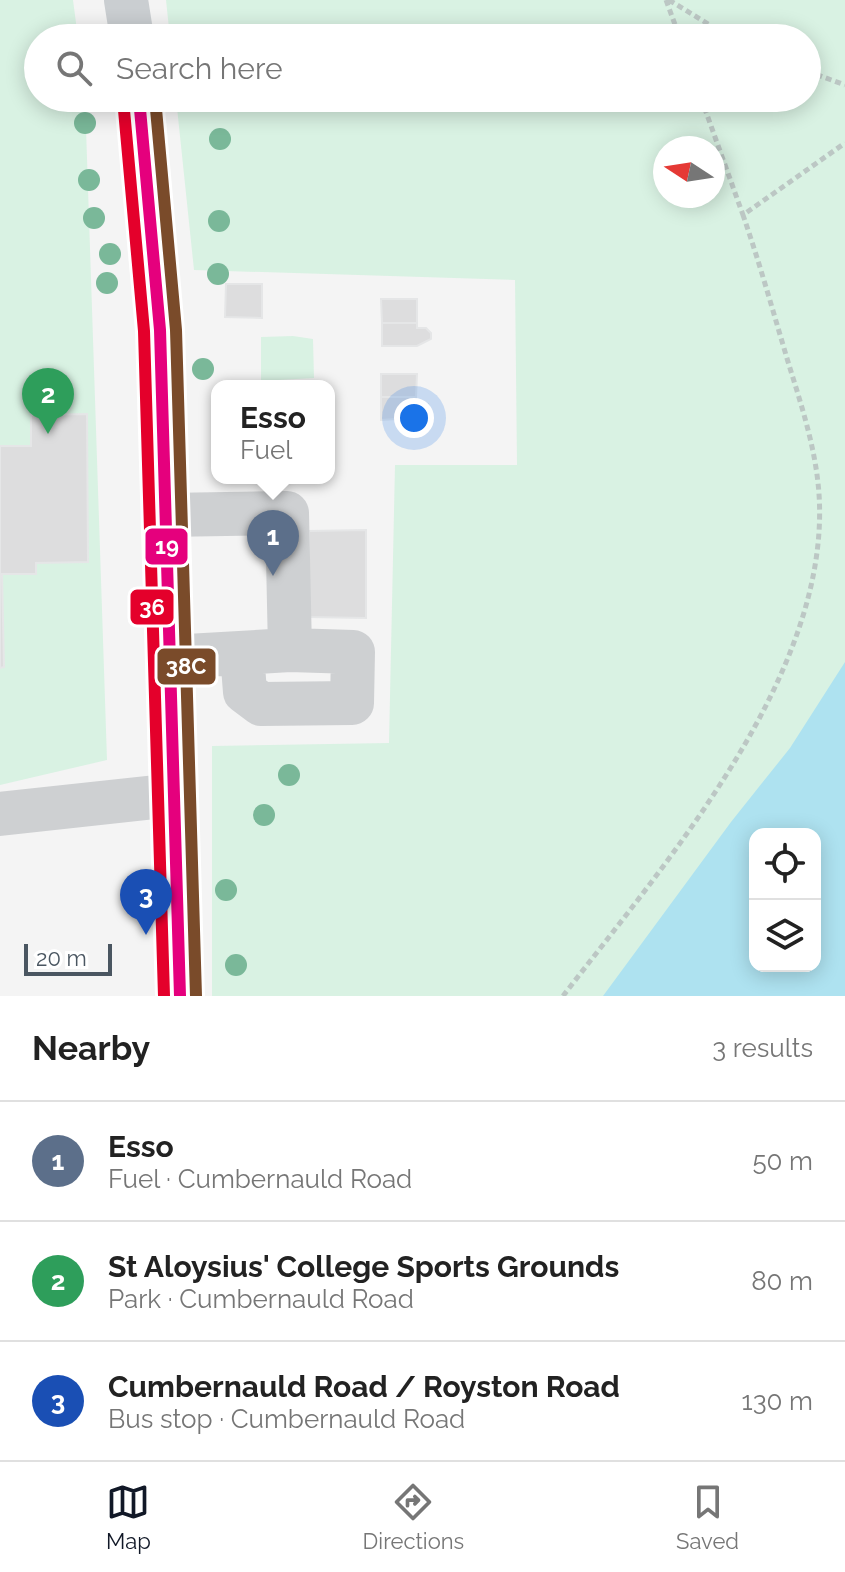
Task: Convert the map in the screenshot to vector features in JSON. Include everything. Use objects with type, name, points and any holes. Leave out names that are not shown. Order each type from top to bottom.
[{"type":"main road","points":[[126,0],[130,24]]},
{"type":"main road","points":[[140,112],[160,330],[180,996]]},
{"type":"street","points":[[166,515],[287,513],[290,650]]},
{"type":"street","points":[[170,657],[290,650],[353,652],[352,703],[261,704],[245,692],[242,653]]},
{"type":"street","points":[[0,814],[174,795]]},
{"type":"path","points":[[668,0],[676,24]]},
{"type":"path","points":[[668,0],[708,24]]},
{"type":"path","points":[[821,76],[845,85]]},
{"type":"path","points":[[563,996],[720,784],[773,690],[794,644],[807,598],[818,537],[819,494],[805,412],[743,215],[706,112]]},
{"type":"path","points":[[743,215],[845,143]]},
{"type":"green space","points":[[0,0],[73,0],[76,24],[24,24],[24,112],[85,112],[107,760],[0,785]]},
{"type":"green space","points":[[166,0],[845,0],[845,996],[212,996],[212,746],[389,743],[395,465],[517,465],[515,280],[194,270],[177,112],[821,112],[821,24],[169,24]]},
{"type":"green space","points":[[261,337],[313,339],[314,378],[261,380]]},
{"type":"water","points":[[845,662],[845,996],[603,996],[731,822],[790,748]]},
{"type":"building","points":[[226,284],[262,284],[262,318],[225,317]]},
{"type":"building","points":[[381,299],[417,299],[417,323],[382,323]]},
{"type":"building","points":[[382,323],[417,323],[417,328],[426,328],[431,333],[431,339],[417,346],[382,346]]},
{"type":"building","points":[[381,374],[417,374],[416,397],[381,397]]},
{"type":"building","points":[[381,397],[416,397],[416,404],[428,404],[429,417],[381,420]]},
{"type":"building","points":[[87,414],[88,562],[36,563],[36,574],[2,574],[4,667],[0,668],[0,446],[31,446],[31,415]]},
{"type":"building","points":[[366,530],[366,618],[309,617],[309,531]]},
{"type":"transit line","name":"36","points":[[124,112],[144,331],[164,996]]},
{"type":"transit line","name":"19","points":[[140,112],[160,330],[180,996]]},
{"type":"transit line","name":"38C","points":[[156,112],[176,330],[196,996]]},
{"type":"place","name":"St Aloysius' College Sports Grounds","points":[[48,434]]},
{"type":"place","name":"Esso","points":[[273,576]]},
{"type":"place","name":"Cumbernauld Road / Royston Road","points":[[146,935]]}]
